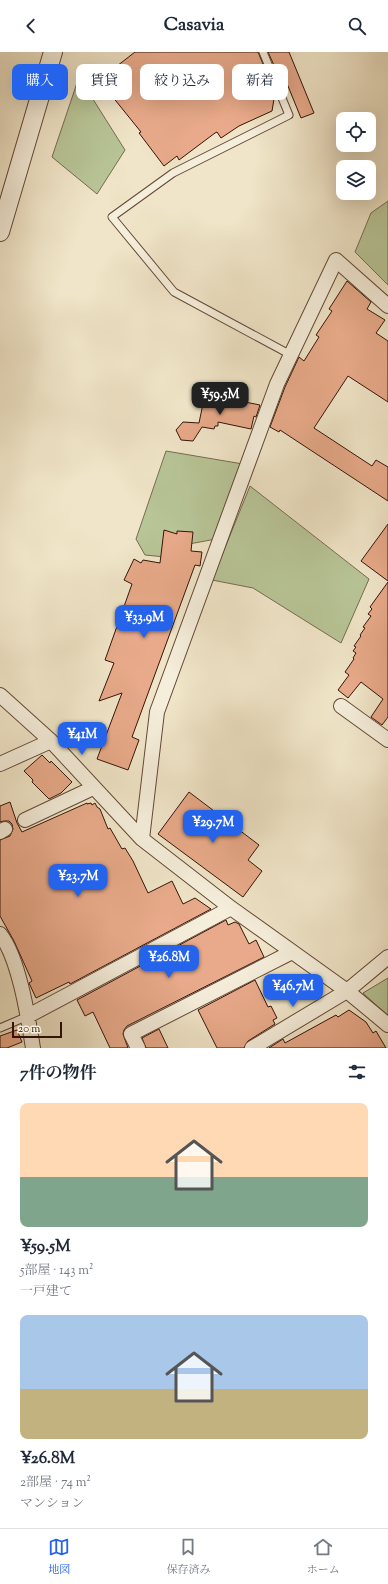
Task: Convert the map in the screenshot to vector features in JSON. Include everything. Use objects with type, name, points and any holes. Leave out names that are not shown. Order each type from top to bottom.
[{"type":"street","points":[[0,232],[53,52]]},
{"type":"street","points":[[142,839],[157,712],[277,384],[336,260],[388,306]]},
{"type":"street","points":[[0,695],[51,741],[142,839],[230,908],[347,991],[388,1025]]},
{"type":"street","points":[[341,706],[388,740]]},
{"type":"street","points":[[0,764],[51,741]]},
{"type":"street","points":[[25,820],[94,788]]},
{"type":"street","points":[[28,1016],[230,908]]},
{"type":"street","points":[[0,934],[5,940],[14,962],[28,1016],[33,1048]]},
{"type":"street","points":[[138,1048],[131,1034],[292,952]]},
{"type":"street","points":[[252,1048],[347,991],[388,957]]},
{"type":"lane","points":[[263,52],[289,115],[173,173],[112,217],[174,292],[291,355]]},
{"type":"lane","points":[[0,1028],[28,1016]]},
{"type":"green space","points":[[76,86],[76,100],[93,100],[125,150],[97,194],[52,157]]},
{"type":"green space","points":[[388,201],[388,285],[355,252],[371,213]]},
{"type":"green space","points":[[166,451],[243,464],[216,539],[178,546],[165,557],[145,555],[136,539]]},
{"type":"green space","points":[[250,486],[369,579],[341,643],[253,588],[212,580]]},
{"type":"green space","points":[[388,978],[388,1016],[363,993]]},
{"type":"building","points":[[135,52],[258,52],[263,64],[232,64],[232,100],[274,100],[272,111],[239,126],[221,138],[217,132],[215,133],[179,160],[177,156],[164,166],[139,133],[141,132],[115,100],[132,100],[132,64],[120,64]]},
{"type":"building","points":[[268,52],[289,52],[314,113],[301,118],[288,86],[288,64],[273,64]]},
{"type":"building","points":[[347,281],[371,302],[367,309],[385,320],[376,333],[388,341],[388,402],[348,376],[314,428],[372,466],[376,460],[388,467],[388,501],[280,430],[279,432],[270,427],[285,387],[299,357],[304,361],[319,337],[316,335],[332,311],[329,309]]},
{"type":"building","points":[[205,394],[260,405],[256,417],[254,416],[251,429],[218,422],[218,426],[215,426],[214,429],[202,427],[193,441],[181,440],[176,430],[183,422],[199,423]]},
{"type":"building","points":[[388,524],[388,581],[361,561]]},
{"type":"building","points":[[164,530],[177,534],[177,531],[193,532],[191,551],[202,552],[200,566],[195,565],[132,737],[139,740],[128,770],[97,759],[122,693],[99,701],[114,663],[105,660],[132,584],[124,580],[134,559],[141,563],[143,560],[160,563]]},
{"type":"building","points":[[388,582],[388,717],[382,725],[371,717],[383,699],[361,682],[348,698],[338,690],[349,675],[345,672],[354,659],[353,658],[356,653],[353,651],[356,647],[354,646],[365,628],[363,627],[371,616],[368,614],[372,609],[370,607]]},
{"type":"building","points":[[42,755],[50,763],[51,761],[72,782],[61,793],[49,799],[32,782],[33,780],[24,771]]},
{"type":"building","points":[[189,792],[259,845],[248,860],[262,871],[243,897],[158,834]]},
{"type":"building","points":[[10,802],[17,823],[22,832],[87,803],[91,803],[92,805],[95,803],[100,809],[108,829],[110,828],[122,849],[125,848],[133,861],[148,893],[172,881],[183,904],[195,898],[211,909],[70,984],[69,982],[36,998],[29,983],[32,981],[14,941],[0,916],[0,840],[10,836],[13,829],[12,824],[9,821],[0,822],[0,806]]},
{"type":"building","points":[[226,920],[228,925],[235,922],[239,924],[249,944],[256,940],[264,957],[127,1026],[123,1034],[128,1048],[110,1048],[93,1012],[85,1016],[77,1000]]},
{"type":"building","points":[[255,980],[268,1007],[271,1006],[277,1018],[273,1020],[275,1024],[248,1041],[244,1048],[217,1048],[198,1010]]},
{"type":"building","points":[[349,1010],[366,1022],[373,1033],[376,1031],[386,1048],[269,1048],[283,1039],[285,1043],[336,1015],[338,1017]]},
{"type":"building","points":[[159,1029],[168,1048],[146,1048],[142,1038]]},
{"type":"building","points":[[17,1030],[22,1042],[7,1048],[0,1048],[0,1036]]}]
